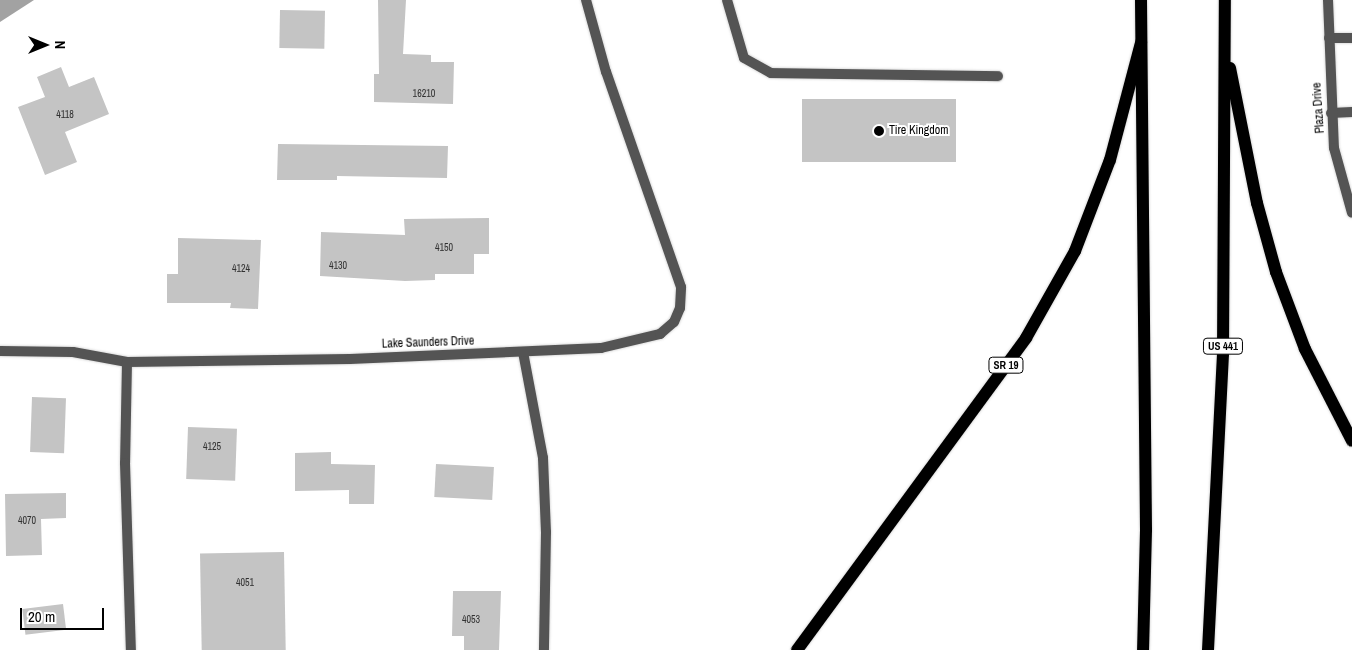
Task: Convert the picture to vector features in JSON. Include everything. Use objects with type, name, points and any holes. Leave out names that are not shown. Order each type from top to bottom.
[{"type":"main road","points":[[1142,0],[1146,530],[1143,650]]},
{"type":"main road","name":"US 441","points":[[1208,650],[1223,354],[1225,0]]},
{"type":"main road","points":[[1225,41],[1257,204],[1276,272],[1305,349],[1352,441]]},
{"type":"main road","name":"SR 19","points":[[797,650],[1009,360],[1075,251],[1110,160],[1142,43]]},
{"type":"street","name":"Lake Saunders Drive","points":[[0,351],[73,352],[127,362],[523,352],[644,341],[674,322],[680,308],[681,287],[612,90],[586,0]]},
{"type":"street","points":[[727,0],[744,58],[771,73],[998,76]]},
{"type":"street","name":"Plaza Drive","points":[[1328,0],[1331,113],[1334,148],[1352,213]]},
{"type":"street","points":[[1329,38],[1352,38]]},
{"type":"street","points":[[1331,113],[1352,112]]},
{"type":"street","points":[[523,352],[543,458],[546,532],[544,650]]},
{"type":"street","points":[[127,362],[125,463],[132,650]]},
{"type":"shaded area","points":[[0,0],[34,0],[0,22]]},
{"type":"building","points":[[378,0],[406,0],[403,54],[431,55],[431,62],[454,62],[453,104],[374,102],[374,74],[379,74]]},
{"type":"building","points":[[280,10],[325,11],[324,49],[279,48]]},
{"type":"building","points":[[61,67],[69,87],[94,77],[109,114],[65,132],[77,162],[45,175],[18,107],[45,97],[37,77]]},
{"type":"building","name":"Tire Kingdom","points":[[802,99],[956,99],[956,162],[802,162]]},
{"type":"building","points":[[278,144],[448,146],[447,178],[337,176],[337,180],[277,180]]},
{"type":"building","points":[[489,218],[489,254],[474,254],[474,274],[435,274],[435,280],[405,281],[320,276],[321,232],[405,235],[404,219]]},
{"type":"building","points":[[178,238],[261,240],[258,309],[230,308],[231,303],[167,303],[167,274],[178,274]]},
{"type":"building","points":[[32,397],[66,398],[64,453],[30,452]]},
{"type":"building","points":[[188,427],[237,429],[235,481],[186,479]]},
{"type":"building","points":[[331,452],[331,464],[375,465],[374,504],[349,504],[349,490],[295,491],[295,453]]},
{"type":"building","points":[[436,464],[494,467],[492,500],[434,497]]},
{"type":"building","points":[[66,493],[66,518],[41,519],[42,555],[6,556],[5,494]]},
{"type":"building","points":[[284,552],[286,650],[202,650],[200,553]]},
{"type":"building","points":[[453,591],[501,591],[499,650],[464,650],[464,636],[452,636]]},
{"type":"building","points":[[63,604],[66,630],[25,635],[22,609]]},
{"type":"place","name":"Tire Kingdom","points":[[879,131]]}]
